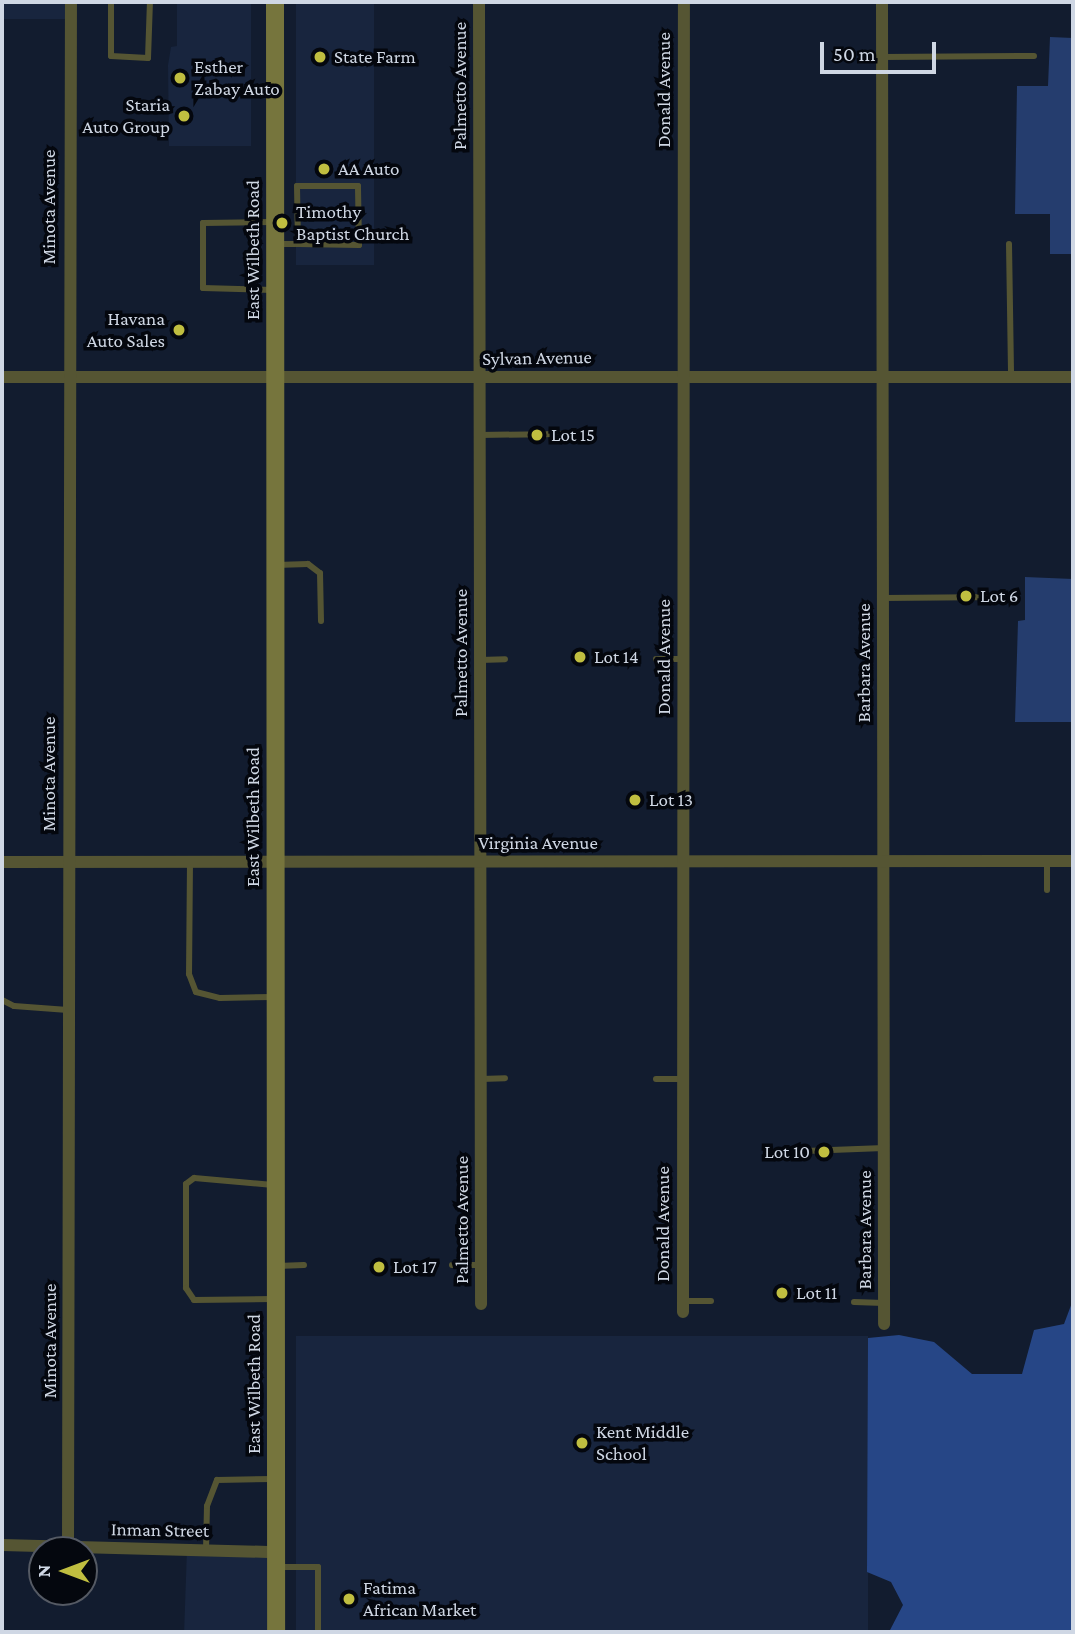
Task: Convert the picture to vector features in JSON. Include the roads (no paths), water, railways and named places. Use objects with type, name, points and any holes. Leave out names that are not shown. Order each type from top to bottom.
[{"type":"main road","name":"East Wilbeth Road","points":[[275,2],[276,1632]]},
{"type":"street","name":"Minota Avenue","points":[[68,1536],[67,377],[71,2]]},
{"type":"street","name":"Palmetto Avenue","points":[[479,2],[481,1304]]},
{"type":"street","name":"Donald Avenue","points":[[682,1306],[684,2]]},
{"type":"street","name":"Barbara Avenue","points":[[882,2],[884,1324]]},
{"type":"street","name":"Sylvan Avenue","points":[[2,377],[1073,377]]},
{"type":"street","name":"Virginia Avenue","points":[[2,862],[883,864],[1073,861]]},
{"type":"street","name":"Inman Street","points":[[2,1545],[28,1546]]},
{"type":"street","name":"Inman Street","points":[[98,1548],[206,1550],[275,1559]]},
{"type":"lane","points":[[111,2],[111,56],[148,58],[150,2]]},
{"type":"lane","points":[[882,57],[1034,56]]},
{"type":"lane","points":[[274,244],[359,245],[358,186],[297,186],[298,244]]},
{"type":"lane","points":[[274,222],[203,223],[203,288],[274,290]]},
{"type":"lane","points":[[1009,244],[1011,378]]},
{"type":"lane","points":[[480,435],[562,435]]},
{"type":"lane","points":[[274,565],[308,564],[320,573],[321,621]]},
{"type":"lane","points":[[883,598],[1001,597]]},
{"type":"lane","points":[[656,659],[683,659]]},
{"type":"lane","points":[[480,660],[505,660]]},
{"type":"lane","points":[[190,862],[189,974],[196,992],[220,998],[275,997]]},
{"type":"lane","points":[[1047,863],[1047,890]]},
{"type":"lane","points":[[2,1000],[14,1006],[68,1010]]},
{"type":"lane","points":[[481,1079],[505,1078]]},
{"type":"lane","points":[[656,1079],[682,1079]]},
{"type":"lane","points":[[805,1150],[884,1148]]},
{"type":"lane","points":[[274,1185],[194,1178],[186,1184],[186,1287],[194,1300],[275,1299]]},
{"type":"lane","points":[[275,1266],[304,1265]]},
{"type":"lane","points":[[452,1265],[481,1265]]},
{"type":"lane","points":[[682,1306],[711,1301]]},
{"type":"lane","points":[[854,1302],[884,1303]]},
{"type":"lane","points":[[206,1550],[207,1506],[217,1480],[276,1479]]},
{"type":"lane","points":[[275,1559],[318,1567],[318,1632]]},
{"type":"place","name":"State Farm","points":[[320,57]]},
{"type":"place","name":"Esther Zabay Auto","points":[[180,78]]},
{"type":"place","name":"Staria Auto Group","points":[[184,116]]},
{"type":"place","name":"AA Auto","points":[[324,169]]},
{"type":"place","name":"Timothy Baptist Church","points":[[282,223]]},
{"type":"place","name":"Havana Auto Sales","points":[[179,330]]},
{"type":"place","name":"Lot 15","points":[[537,435]]},
{"type":"place","name":"Lot 6","points":[[966,596]]},
{"type":"place","name":"Lot 14","points":[[580,657]]},
{"type":"place","name":"Lot 13","points":[[635,800]]},
{"type":"place","name":"Lot 10","points":[[824,1152]]},
{"type":"place","name":"Lot 17","points":[[379,1267]]},
{"type":"place","name":"Lot 11","points":[[782,1293]]},
{"type":"place","name":"Kent Middle School","points":[[582,1443]]},
{"type":"place","name":"Fatima African Market","points":[[349,1599]]}]
